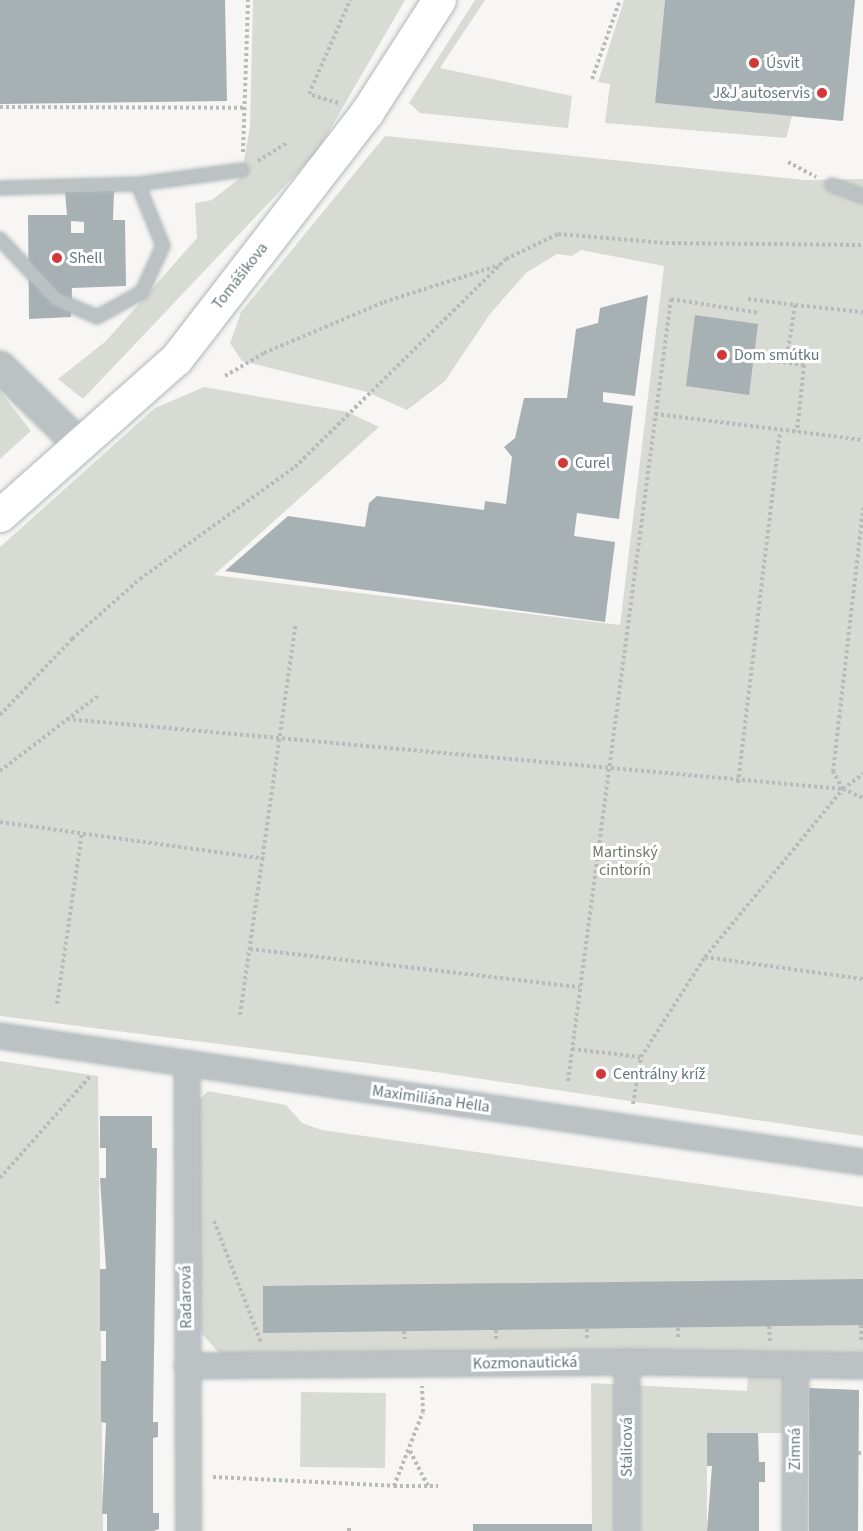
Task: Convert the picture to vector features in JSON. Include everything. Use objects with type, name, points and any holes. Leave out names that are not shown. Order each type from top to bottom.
[{"type":"main road","name":"Tomášikova","points":[[0,515],[78,443],[176,359],[368,112],[439,0]]},
{"type":"street","points":[[0,367],[78,443]]},
{"type":"street","name":"Maximiliána Hella","points":[[0,1036],[863,1162]]},
{"type":"street","name":"Radarová","points":[[187,1063],[189,1531]]},
{"type":"street","name":"Kozmonautická","points":[[187,1366],[627,1362],[796,1367],[863,1366]]},
{"type":"street","name":"Stálicová","points":[[627,1362],[627,1531]]},
{"type":"street","name":"Zimná","points":[[795,1531],[796,1367]]},
{"type":"lane","points":[[0,188],[138,184],[242,170]]},
{"type":"lane","points":[[0,239],[56,299],[97,317],[142,292],[163,246],[138,184]]},
{"type":"lane","points":[[832,185],[863,196]]},
{"type":"path","points":[[242,170],[248,0]]},
{"type":"path","points":[[309,94],[350,0]]},
{"type":"path","points":[[592,79],[620,0]]},
{"type":"path","points":[[0,107],[245,108]]},
{"type":"path","points":[[242,170],[288,142]]},
{"type":"path","points":[[788,162],[807,172]]},
{"type":"path","points":[[225,376],[264,353],[384,302],[501,265],[558,234],[666,243],[863,245]]},
{"type":"path","points":[[0,715],[72,639],[140,579],[295,467],[501,265]]},
{"type":"path","points":[[568,1081],[605,770],[671,299],[760,314]]},
{"type":"path","points":[[748,299],[863,312]]},
{"type":"path","points":[[786,363],[795,305]]},
{"type":"path","points":[[765,360],[804,365],[796,432]]},
{"type":"path","points":[[655,414],[863,440]]},
{"type":"path","points":[[738,783],[780,430]]},
{"type":"path","points":[[843,789],[833,772],[863,508]]},
{"type":"path","points":[[240,1015],[284,741],[296,623]]},
{"type":"path","points":[[0,771],[99,695]]},
{"type":"path","points":[[67,719],[738,783],[843,789],[863,798]]},
{"type":"path","points":[[632,1111],[641,1057],[705,957],[843,789],[863,774]]},
{"type":"path","points":[[0,822],[265,859]]},
{"type":"path","points":[[57,1004],[82,833]]},
{"type":"path","points":[[250,949],[580,987]]},
{"type":"path","points":[[705,957],[863,979]]},
{"type":"path","points":[[572,1049],[641,1057]]},
{"type":"path","points":[[0,1178],[97,1068]]},
{"type":"path","points":[[212,1216],[272,1366]]},
{"type":"path","points":[[394,1486],[423,1412],[422,1364]]},
{"type":"path","points":[[410,1450],[428,1486]]},
{"type":"path","points":[[188,1477],[438,1486]]},
{"type":"green space","points":[[253,0],[405,0],[317,152],[83,399],[58,379],[106,341],[197,238],[195,203],[212,200],[241,177],[250,127]]},
{"type":"green space","points":[[475,0],[485,0],[440,68],[572,96],[568,128],[420,113],[409,103]]},
{"type":"green space","points":[[624,0],[665,0],[655,103],[792,116],[786,138],[605,123],[610,84],[598,82]]},
{"type":"green space","name":"Martinský cintorín","points":[[385,136],[805,180],[863,179],[863,1136],[429,1071],[0,1016],[0,547],[155,408],[204,387],[348,412],[379,427],[214,575],[620,625],[664,266],[581,250],[572,256],[557,254],[526,273],[490,314],[445,381],[407,410],[367,392],[242,361],[230,343],[241,312]]},
{"type":"green space","points":[[0,391],[31,431],[0,459]]},
{"type":"green space","points":[[0,1061],[98,1076],[103,1531],[0,1531]]},
{"type":"green space","points":[[208,1091],[286,1105],[302,1123],[322,1130],[863,1207],[863,1354],[220,1354],[201,1333],[197,1319],[197,1102]]},
{"type":"green space","points":[[748,1373],[790,1374],[789,1433],[707,1433],[707,1531],[592,1531],[591,1383],[747,1391]]},
{"type":"green space","points":[[301,1392],[386,1393],[385,1468],[300,1467]]},
{"type":"building","points":[[0,0],[225,0],[227,101],[0,104]]},
{"type":"building","name":"Úsvit","points":[[665,0],[855,0],[843,121],[655,103]]},
{"type":"building","points":[[114,191],[113,220],[125,220],[126,286],[72,288],[71,317],[29,319],[28,215],[67,215],[65,192]],"holes":[[[71,221],[84,222],[84,233],[71,233]]]},
{"type":"building","points":[[648,295],[635,396],[603,392],[603,402],[633,406],[619,519],[577,513],[574,536],[615,542],[605,622],[225,571],[288,516],[365,527],[369,503],[377,496],[484,510],[485,501],[506,504],[512,457],[504,447],[515,438],[524,398],[567,398],[576,329],[598,323],[600,308]]},
{"type":"building","name":"Dom smútku","points":[[695,315],[758,324],[749,395],[686,386]]},
{"type":"building","points":[[100,1116],[152,1116],[152,1148],[157,1148],[153,1422],[158,1422],[158,1437],[153,1438],[153,1513],[159,1513],[159,1529],[154,1531],[107,1531],[107,1514],[102,1514],[106,1423],[101,1422],[101,1361],[106,1361],[106,1331],[100,1331],[100,1269],[106,1269],[100,1178],[106,1178],[106,1148],[100,1148]]},
{"type":"building","points":[[863,1279],[863,1325],[263,1333],[263,1286]]},
{"type":"building","points":[[809,1388],[859,1390],[858,1531],[809,1531]]},
{"type":"building","points":[[707,1433],[758,1433],[759,1462],[765,1462],[765,1482],[759,1482],[759,1531],[707,1531],[712,1466],[707,1466]]},
{"type":"building","points":[[473,1524],[592,1524],[592,1531],[473,1531]]},
{"type":"place","name":"Úsvit","points":[[754,63]]},
{"type":"place","name":"J&J autoservis","points":[[822,93]]},
{"type":"place","name":"Shell","points":[[57,258]]},
{"type":"place","name":"Dom smútku","points":[[722,355]]},
{"type":"place","name":"Curel","points":[[563,463]]},
{"type":"place","name":"Centrálny kríž","points":[[601,1074]]}]
